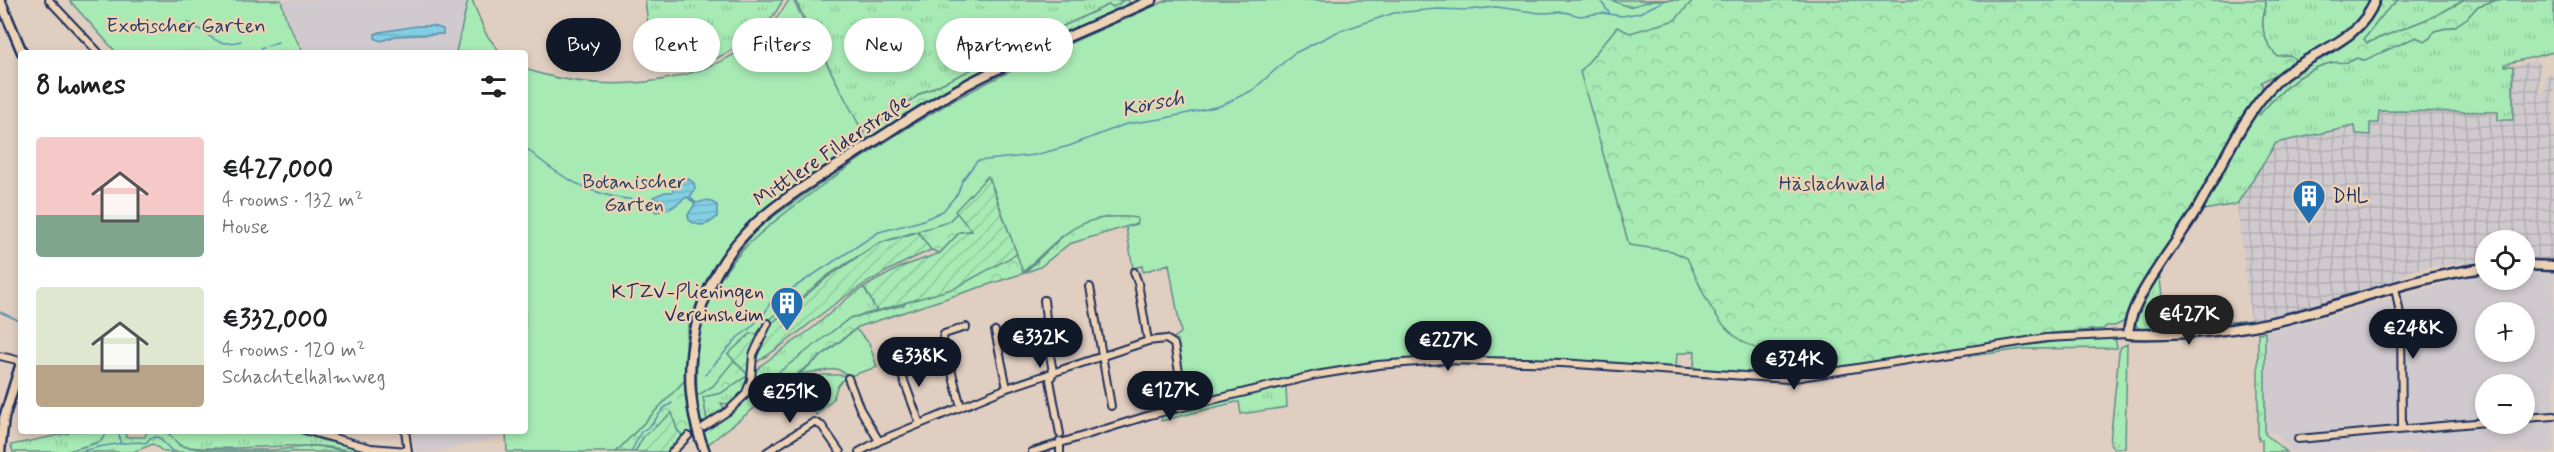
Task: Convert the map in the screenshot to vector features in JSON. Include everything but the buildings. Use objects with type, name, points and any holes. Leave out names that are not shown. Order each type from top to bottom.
[{"type":"main road","points":[[0,0],[21,50]]},
{"type":"main road","name":"Mittlere Filderstraße","points":[[705,452],[696,427],[690,387],[694,332],[715,275],[735,246],[755,224],[789,197],[956,91],[987,74],[1152,0]]},
{"type":"main road","points":[[2375,0],[2369,14],[2353,32],[2289,72],[2260,101],[2197,209],[2143,292],[2130,320],[2128,334],[2180,334],[2243,328],[2475,269]]},
{"type":"main road","points":[[2535,266],[2554,266]]},
{"type":"main road","points":[[0,452],[4,418],[18,372]]},
{"type":"street","points":[[49,0],[96,50]]},
{"type":"street","points":[[1134,272],[1149,341]]},
{"type":"street","points":[[1090,287],[1111,406]]},
{"type":"street","points":[[2396,290],[2401,318],[2402,429]]},
{"type":"street","points":[[1044,300],[1046,319],[1044,321],[1053,372],[1050,380],[1060,438],[1060,452]]},
{"type":"street","points":[[704,427],[728,411],[745,394],[751,380],[753,355],[768,323]]},
{"type":"street","points":[[961,407],[943,339],[944,334],[966,327]]},
{"type":"street","points":[[995,331],[1007,388]]},
{"type":"street","points":[[1032,452],[1060,438],[1322,373],[1407,362],[1453,360],[1589,364],[1783,380],[2039,339],[2080,334],[2128,334]]},
{"type":"street","points":[[859,452],[879,441],[1007,388],[1149,341],[1166,339],[1174,344],[1185,406]]},
{"type":"street","points":[[0,356],[18,361]]},
{"type":"street","points":[[897,362],[920,424]]},
{"type":"street","points":[[848,378],[860,409],[879,441]]},
{"type":"street","points":[[2535,417],[2554,416]]},
{"type":"street","points":[[767,452],[814,422],[819,423],[840,452]]},
{"type":"street","points":[[2298,439],[2475,423]]},
{"type":"street","points":[[319,434],[371,448],[408,451],[406,434]]},
{"type":"street","points":[[672,452],[688,436]]},
{"type":"shaded area","points":[[282,0],[469,0],[456,50],[304,50],[288,21]]},
{"type":"shaded area","points":[[2536,60],[2540,66],[2540,92],[2545,93],[2546,74],[2554,74],[2554,259],[2535,259],[2535,230],[2475,230],[2475,262],[2421,268],[2407,272],[2400,279],[2372,289],[2304,310],[2251,323],[2237,204],[2274,144],[2355,126],[2370,134],[2370,123],[2378,111],[2513,114],[2513,66]]},
{"type":"shaded area","points":[[2535,268],[2554,268],[2554,452],[2289,452],[2289,447],[2277,433],[2265,434],[2265,332],[2447,283],[2446,281],[2475,273],[2475,290],[2535,290]]},
{"type":"shaded area","points":[[412,434],[500,434],[501,437],[434,452],[415,452]]},
{"type":"green space","name":"Exotischer Garten","points":[[69,0],[281,0],[287,22],[302,50],[114,50]]},
{"type":"green space","points":[[468,0],[472,0],[486,34],[498,50],[456,50]]},
{"type":"green space","points":[[645,0],[783,0],[772,18],[732,18],[732,49],[720,57],[720,18],[647,18]]},
{"type":"green space","name":"Botanischer Garten","points":[[789,0],[793,0],[803,18],[775,18]]},
{"type":"green space","points":[[795,0],[1124,0],[1114,7],[1108,5],[1073,22],[1073,18],[936,18],[936,72],[966,72],[920,94],[886,121],[880,120],[862,133],[831,72],[832,18],[804,18]]},
{"type":"green space","points":[[1124,0],[1128,0],[1130,4],[1073,31],[1073,22],[1108,5],[1114,7]]},
{"type":"green space","points":[[1168,0],[1611,0],[1629,7],[1654,0],[1693,0],[1675,20],[1630,33],[1617,27],[1580,72],[1629,245],[1672,251],[1687,258],[1708,303],[1722,323],[1740,340],[1769,354],[1785,365],[1785,375],[1783,377],[1694,369],[1695,351],[1690,350],[1688,353],[1677,353],[1676,368],[1571,361],[1438,358],[1399,360],[1325,370],[1190,401],[1187,396],[1179,346],[1174,338],[1181,333],[1169,264],[1143,272],[1142,266],[1133,268],[1126,227],[1137,224],[1137,218],[1100,218],[1086,222],[1061,237],[1023,272],[990,179],[948,222],[879,243],[828,275],[789,308],[784,306],[755,335],[713,386],[697,396],[699,336],[708,302],[728,267],[755,238],[847,167],[969,92],[1009,72],[1073,72],[1073,42]]},
{"type":"green space","name":"Häslachwald","points":[[1588,0],[2265,0],[2263,24],[2268,44],[2277,56],[2289,55],[2299,62],[2261,82],[2264,90],[2207,187],[2136,299],[2125,321],[2115,326],[2106,326],[2104,329],[2053,333],[1792,376],[1694,369],[1695,351],[1677,353],[1136,217],[1115,215],[1089,219],[1068,231],[1024,273],[858,327],[707,445],[703,430],[850,318],[904,305],[972,231],[960,232],[940,253],[931,250],[917,232],[879,243],[829,276],[771,324],[763,337],[728,354],[748,375],[721,393],[703,397],[707,421],[701,423],[696,400],[695,366],[700,330],[718,282],[756,229],[864,153],[865,206]]},
{"type":"green space","points":[[2265,0],[2372,0],[2351,29],[2299,62],[2289,55],[2277,56],[2268,44],[2263,24]]},
{"type":"green space","points":[[2378,0],[2398,0],[2385,12],[2364,39],[2367,43],[2435,16],[2465,0],[2497,0],[2478,6],[2467,18],[2455,26],[2434,31],[2425,41],[2416,37],[2365,60],[2357,58],[2348,62],[2331,63],[2307,72],[2274,99],[2259,115],[2255,113],[2285,77],[2343,42]]},
{"type":"green space","points":[[2398,0],[2465,0],[2435,16],[2367,43],[2364,39],[2385,12]]},
{"type":"green space","points":[[2497,0],[2554,0],[2554,52],[2505,64],[2505,66],[2513,66],[2513,120],[2498,120],[2498,112],[2379,111],[2378,123],[2370,123],[2370,135],[2356,134],[2355,126],[2276,143],[2237,204],[2198,211],[2255,113],[2259,114],[2298,78],[2330,63],[2348,62],[2357,58],[2363,60],[2416,37],[2425,41],[2434,31],[2455,26],[2467,18],[2478,6]]},
{"type":"green space","name":"Botanischer Garten","points":[[732,55],[732,72],[831,72],[867,140],[785,196],[738,238],[719,263],[702,292],[689,325],[685,380],[616,452],[507,452],[506,434],[528,434],[528,70],[559,78],[596,83],[633,83],[671,78],[693,72],[720,72],[720,61]]},
{"type":"green space","points":[[966,72],[984,72],[867,140],[862,133],[880,120],[886,121],[920,94]]},
{"type":"green space","points":[[988,176],[1017,254],[955,288],[877,311],[864,287],[901,267],[940,253],[960,232],[972,231],[955,211]]},
{"type":"green space","points":[[1115,215],[1136,217],[1142,222],[1069,244],[1040,267],[1024,273],[1068,231],[1089,219]]},
{"type":"green space","points":[[918,232],[931,250],[856,289],[757,362],[755,357],[771,324],[829,276],[879,243]]},
{"type":"green space","points":[[2159,271],[2166,328],[2251,320],[2251,323],[2219,328],[2139,329],[2134,322],[2137,309]]},
{"type":"green space","points":[[864,287],[877,311],[850,318],[750,396],[747,394],[755,372],[760,366]]},
{"type":"green space","points":[[856,329],[869,343],[877,367],[850,376],[837,369],[799,374]]},
{"type":"green space","points":[[2265,332],[2265,434],[2287,452],[2262,452],[2262,440],[2259,440],[2258,435],[2258,333]]},
{"type":"green space","points":[[751,333],[759,336],[749,361],[748,375],[728,354]]},
{"type":"green space","points":[[2115,338],[2117,348],[2024,349],[1970,356],[1972,353],[2066,340]]},
{"type":"green space","points":[[2127,344],[2125,448],[2113,448],[2110,443],[2119,352],[2121,347]]},
{"type":"green space","points":[[748,375],[743,393],[732,405],[721,403],[724,408],[720,415],[707,421],[703,397],[721,393]]},
{"type":"green space","points":[[823,375],[845,377],[837,387],[833,399],[816,415],[807,394],[815,386],[812,382],[805,383],[801,379]]},
{"type":"green space","points":[[685,380],[692,436],[684,437],[677,430],[672,413],[645,436],[635,452],[616,452]]},
{"type":"green space","points":[[1282,385],[1286,387],[1287,407],[1241,414],[1239,402],[1236,402],[1161,421],[1162,415]]},
{"type":"green space","points":[[672,413],[677,430],[684,437],[670,452],[635,452],[644,436]]},
{"type":"green space","points":[[64,434],[107,434],[100,442],[65,452],[13,452],[11,445]]},
{"type":"green space","points":[[106,434],[145,437],[146,434],[169,434],[180,446],[204,450],[273,450],[316,446],[350,452],[164,452],[153,444],[133,452],[65,452],[100,442]]},
{"type":"green space","points":[[169,434],[305,434],[321,440],[372,451],[301,446],[196,448],[182,446]]},
{"type":"water","points":[[433,26],[443,29],[443,34],[396,36],[381,41],[375,38],[375,34],[380,32]]},
{"type":"water","points":[[687,178],[694,183],[695,189],[690,197],[696,203],[708,200],[717,205],[717,217],[703,225],[689,220],[688,215],[695,204],[687,197],[670,209],[656,212],[652,207],[653,197],[672,192],[676,182]]},
{"type":"waterway","points":[[1600,0],[1610,14]]},
{"type":"waterway","name":"Körsch","points":[[705,375],[738,337],[765,313],[770,303],[879,232],[921,221],[943,211],[958,193],[962,181],[977,161],[1035,155],[1069,146],[1126,124],[1220,106],[1253,90],[1293,54],[1337,32],[1394,13],[1496,7],[1540,13],[1564,12],[1580,16],[1602,13],[1622,16],[1639,13],[1666,0]]},
{"type":"waterway","points":[[187,22],[218,41],[224,43],[241,41]]},
{"type":"waterway","points":[[267,46],[278,42]]},
{"type":"waterway","points":[[528,149],[563,176],[590,190],[636,200]]},
{"type":"waterway","points":[[645,202],[652,202]]},
{"type":"waterway","points":[[0,312],[18,320]]},
{"type":"waterway","name":"Körsch","points":[[631,452],[641,432],[651,425],[664,408],[672,403]]},
{"type":"waterway","points":[[119,434],[120,444]]},
{"type":"waterway","points":[[81,452],[113,444],[146,443],[150,438],[158,437],[173,452]]},
{"type":"place","name":"DHL","points":[[2309,225]]},
{"type":"place","name":"KTZV-Plieningen Vereinsheim","points":[[787,332]]}]
